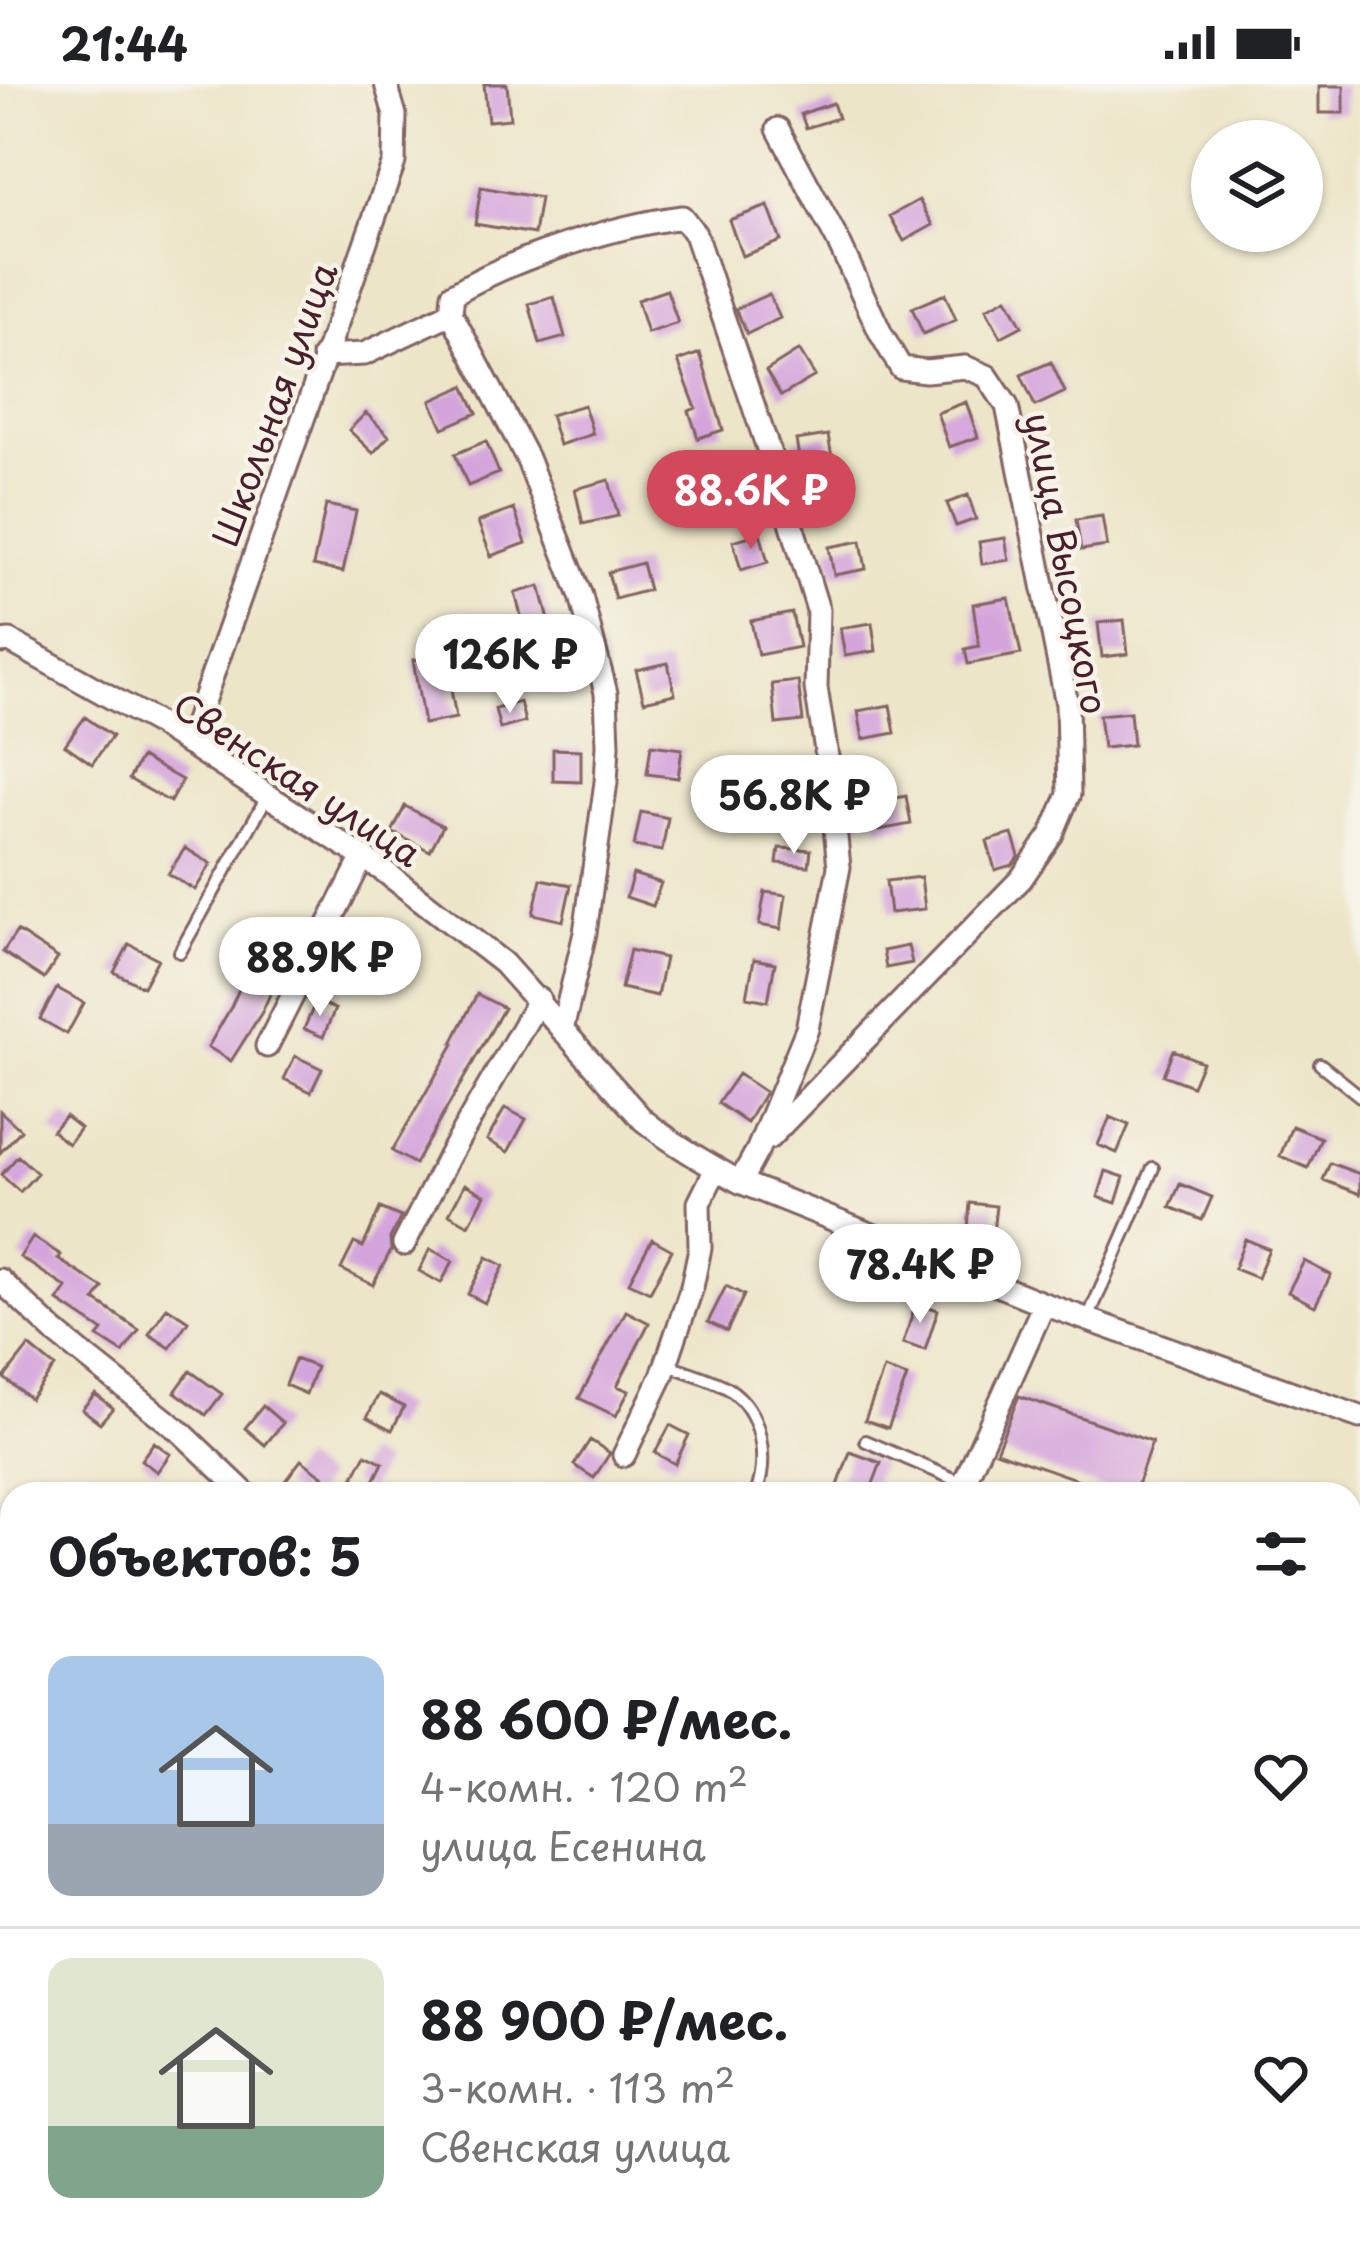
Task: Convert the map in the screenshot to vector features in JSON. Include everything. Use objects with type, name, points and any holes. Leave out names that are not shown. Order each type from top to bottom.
[{"type":"street","name":"Школьная улица","points":[[188,744],[394,162],[395,115],[386,84]]},
{"type":"street","name":"улица Высоцкого","points":[[758,1149],[1021,879],[1052,834],[1069,794],[1067,704],[1007,406],[987,376],[965,367],[901,368],[778,129]]},
{"type":"street","points":[[562,1030],[585,933],[606,782],[606,693],[581,596],[527,458],[451,313],[453,294],[485,275],[589,238],[682,217],[695,234],[818,610],[816,688],[839,867],[807,1029],[740,1182]]},
{"type":"street","points":[[323,356],[364,354],[451,313]]},
{"type":"street","name":"Свенская улица","points":[[0,642],[10,641],[155,722],[363,857],[503,963],[644,1120],[740,1182],[1044,1304],[1360,1417]]},
{"type":"street","points":[[267,1046],[363,857]]},
{"type":"street","points":[[404,1244],[538,999]]},
{"type":"street","points":[[624,1455],[666,1364],[692,1287],[700,1248],[700,1203],[716,1168]]},
{"type":"street","points":[[0,1280],[233,1482]]},
{"type":"street","points":[[964,1482],[1044,1304]]},
{"type":"lane","points":[[180,952],[268,795]]},
{"type":"lane","points":[[1320,1064],[1360,1096]]},
{"type":"lane","points":[[1088,1318],[1153,1168]]},
{"type":"lane","points":[[666,1364],[728,1389],[751,1410],[762,1444],[760,1482]]},
{"type":"lane","points":[[866,1442],[949,1482]]},
{"type":"building","points":[[484,84],[507,84],[510,119],[488,121]]},
{"type":"building","points":[[1319,86],[1344,86],[1344,113],[1319,113]]},
{"type":"building","points":[[833,103],[838,118],[806,128],[801,114]]},
{"type":"building","points":[[481,187],[540,198],[534,234],[475,224]]},
{"type":"building","points":[[919,200],[933,225],[904,241],[890,216]]},
{"type":"building","points":[[768,206],[781,241],[742,256],[729,220]]},
{"type":"building","points":[[667,290],[678,323],[647,333],[637,300]]},
{"type":"building","points":[[769,294],[780,318],[747,334],[736,309]]},
{"type":"building","points":[[945,294],[956,320],[923,334],[912,308]]},
{"type":"building","points":[[554,297],[565,337],[540,344],[529,304]]},
{"type":"building","points":[[1007,298],[1022,326],[1001,337],[986,309]]},
{"type":"building","points":[[799,350],[815,376],[781,396],[766,371]]},
{"type":"building","points":[[700,353],[723,430],[698,438],[689,411],[696,408],[678,361]]},
{"type":"building","points":[[1051,362],[1065,392],[1035,406],[1021,375]]},
{"type":"building","points":[[464,386],[477,413],[443,428],[431,401]]},
{"type":"building","points":[[966,402],[978,437],[949,447],[937,413]]},
{"type":"building","points":[[584,405],[593,434],[559,445],[550,415]]},
{"type":"building","points":[[366,413],[389,436],[373,453],[349,430]]},
{"type":"building","points":[[828,435],[833,463],[801,469],[796,440]]},
{"type":"building","points":[[486,441],[499,473],[468,486],[455,454]]},
{"type":"building","points":[[741,466],[750,495],[718,504],[710,475]]},
{"type":"building","points":[[609,480],[618,516],[583,524],[575,489]]},
{"type":"building","points":[[968,495],[976,519],[956,526],[947,503]]},
{"type":"building","points":[[326,505],[356,511],[343,572],[313,566]]},
{"type":"building","points":[[514,509],[526,543],[491,556],[478,522]]},
{"type":"building","points":[[1102,516],[1107,546],[1081,550],[1076,520]]},
{"type":"building","points":[[760,533],[768,562],[741,570],[733,541]]},
{"type":"building","points":[[1005,538],[1009,560],[982,564],[979,542]]},
{"type":"building","points":[[861,541],[866,569],[834,575],[829,547]]},
{"type":"building","points":[[642,563],[649,590],[615,599],[608,572]]},
{"type":"building","points":[[540,586],[549,620],[524,627],[515,593]]},
{"type":"building","points":[[1009,598],[1021,654],[968,664],[965,649],[979,646],[973,604]]},
{"type":"building","points":[[792,613],[799,647],[758,655],[751,621]]},
{"type":"building","points":[[1124,620],[1128,654],[1102,657],[1098,623]]},
{"type":"building","points":[[872,623],[876,651],[845,656],[840,628]]},
{"type":"building","points":[[445,655],[456,718],[424,724],[413,660]]},
{"type":"building","points":[[668,663],[675,694],[644,701],[636,670]]},
{"type":"building","points":[[798,681],[803,721],[776,724],[772,684]]},
{"type":"building","points":[[520,702],[525,722],[500,729],[495,709]]},
{"type":"building","points":[[890,705],[895,733],[863,739],[858,711]]},
{"type":"building","points":[[1130,712],[1133,745],[1103,748],[1099,715]]},
{"type":"building","points":[[85,717],[112,736],[92,764],[65,745]]},
{"type":"building","points":[[651,745],[682,749],[678,778],[647,774]]},
{"type":"building","points":[[553,749],[581,750],[581,782],[553,781]]},
{"type":"building","points":[[141,757],[182,780],[170,802],[129,779]]},
{"type":"building","points":[[906,796],[911,824],[879,830],[875,802]]},
{"type":"building","points":[[405,806],[443,826],[430,851],[392,832]]},
{"type":"building","points":[[641,812],[668,818],[662,851],[634,846]]},
{"type":"building","points":[[1012,834],[1019,856],[1012,865],[995,870],[987,841]]},
{"type":"building","points":[[185,848],[211,864],[195,890],[168,874]]},
{"type":"building","points":[[779,848],[811,850],[809,866],[777,863]]},
{"type":"building","points":[[633,874],[661,883],[653,906],[626,897]]},
{"type":"building","points":[[921,877],[925,909],[890,913],[886,881]]},
{"type":"building","points":[[541,879],[571,885],[563,921],[533,914]]},
{"type":"building","points":[[765,892],[786,895],[781,929],[759,925]]},
{"type":"building","points":[[17,931],[58,958],[44,979],[3,952]]},
{"type":"building","points":[[352,934],[383,951],[365,984],[333,967]]},
{"type":"building","points":[[129,944],[158,959],[143,987],[114,972]]},
{"type":"building","points":[[908,946],[912,963],[886,968],[883,951]]},
{"type":"building","points":[[630,950],[665,958],[657,996],[621,988]]},
{"type":"building","points":[[754,959],[775,963],[768,1001],[747,997]]},
{"type":"building","points":[[247,971],[275,983],[231,1061],[208,1047]]},
{"type":"building","points":[[57,988],[84,1003],[67,1034],[40,1019]]},
{"type":"building","points":[[477,994],[504,1008],[415,1164],[392,1151]]},
{"type":"building","points":[[316,1001],[335,1009],[323,1037],[304,1029]]},
{"type":"building","points":[[1173,1050],[1202,1062],[1192,1086],[1163,1075]]},
{"type":"building","points":[[295,1056],[322,1069],[311,1092],[284,1079]]},
{"type":"building","points":[[738,1074],[765,1092],[747,1123],[718,1103]]},
{"type":"building","points":[[505,1108],[526,1119],[508,1152],[487,1140]]},
{"type":"building","points":[[0,1111],[21,1130],[0,1153]]},
{"type":"building","points":[[65,1116],[80,1128],[68,1144],[52,1131]]},
{"type":"building","points":[[1110,1117],[1129,1125],[1117,1153],[1098,1145]]},
{"type":"building","points":[[1292,1126],[1321,1138],[1308,1168],[1280,1156]]},
{"type":"building","points":[[18,1156],[37,1173],[20,1192],[1,1175]]},
{"type":"building","points":[[1330,1163],[1360,1174],[1360,1194],[1323,1180]]},
{"type":"building","points":[[1106,1171],[1124,1177],[1116,1203],[1098,1197]]},
{"type":"building","points":[[465,1184],[485,1195],[469,1225],[449,1214]]},
{"type":"building","points":[[1180,1184],[1212,1197],[1202,1220],[1170,1207]]},
{"type":"building","points":[[970,1203],[996,1206],[993,1232],[968,1229]]},
{"type":"building","points":[[380,1208],[401,1217],[373,1285],[341,1269],[354,1243],[363,1247]]},
{"type":"building","points":[[33,1237],[103,1288],[95,1300],[139,1330],[123,1353],[98,1337],[103,1331],[58,1301],[67,1288],[20,1257]]},
{"type":"building","points":[[652,1239],[672,1250],[650,1292],[629,1282]]},
{"type":"building","points":[[1245,1239],[1269,1249],[1257,1278],[1234,1269]]},
{"type":"building","points":[[430,1249],[453,1261],[441,1283],[419,1271]]},
{"type":"building","points":[[487,1257],[504,1266],[485,1303],[468,1294]]},
{"type":"building","points":[[1304,1261],[1331,1275],[1315,1306],[1288,1292]]},
{"type":"building","points":[[726,1286],[744,1295],[727,1331],[708,1322]]},
{"type":"building","points":[[916,1303],[938,1310],[925,1350],[903,1343]]},
{"type":"building","points":[[167,1307],[188,1321],[170,1348],[149,1334]]},
{"type":"building","points":[[626,1311],[649,1323],[617,1386],[629,1391],[616,1416],[579,1398]]},
{"type":"building","points":[[29,1346],[55,1367],[30,1399],[4,1378]]},
{"type":"building","points":[[295,1359],[316,1367],[306,1394],[285,1385]]},
{"type":"building","points":[[884,1369],[907,1377],[888,1428],[865,1420]]},
{"type":"building","points":[[190,1371],[222,1394],[206,1415],[175,1392]]},
{"type":"building","points":[[95,1394],[113,1408],[100,1423],[82,1409]]},
{"type":"building","points":[[379,1394],[404,1407],[392,1430],[367,1417]]},
{"type":"building","points":[[1019,1396],[1152,1442],[1138,1482],[1084,1482],[996,1451]]},
{"type":"building","points":[[263,1406],[283,1423],[265,1445],[245,1428]]},
{"type":"building","points":[[670,1425],[689,1435],[675,1464],[655,1453]]},
{"type":"building","points":[[590,1440],[610,1453],[594,1478],[574,1465]]},
{"type":"building","points":[[154,1442],[170,1454],[157,1472],[141,1460]]},
{"type":"building","points":[[850,1452],[881,1463],[874,1482],[839,1482]]},
{"type":"building","points":[[366,1454],[383,1463],[374,1482],[351,1482]]},
{"type":"building","points":[[301,1460],[326,1478],[323,1482],[284,1482]]}]
